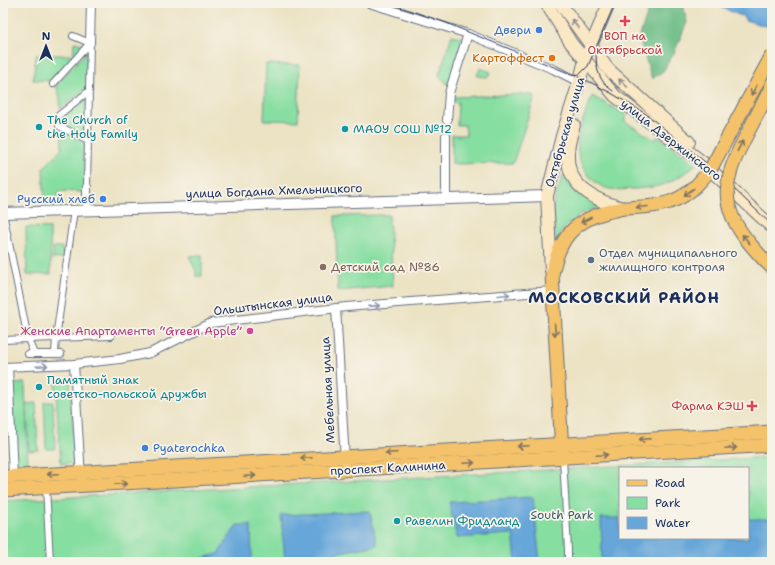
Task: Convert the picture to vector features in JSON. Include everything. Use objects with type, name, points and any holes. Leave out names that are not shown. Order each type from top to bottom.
[{"type":"main road","name":"улица Дзержинского","points":[[546,3],[571,43],[586,71],[615,96],[701,161],[772,227]]},
{"type":"main road","name":"улица Дзержинского","points":[[560,3],[608,69],[711,162],[772,220]]},
{"type":"main road","name":"Октябрьская улица","points":[[563,458],[547,196],[562,136],[609,3]]},
{"type":"main road","name":"Октябрьская улица","points":[[594,49],[617,3]]},
{"type":"main road","points":[[552,274],[559,248],[572,228],[598,214],[623,208],[643,208],[676,200],[689,192],[700,182],[710,170],[772,55]]},
{"type":"main road","points":[[586,71],[570,139],[568,158],[570,172],[576,182],[588,194],[608,204],[623,208]]},
{"type":"main road","points":[[772,86],[735,156],[727,183],[727,199],[731,216],[736,226],[762,258],[772,267]]},
{"type":"main road","name":"проспект Калинина","points":[[8,476],[772,432]]},
{"type":"main road","name":"проспект Калинина","points":[[3,490],[772,445]]},
{"type":"street","points":[[87,210],[90,3]]},
{"type":"street","points":[[369,3],[468,34],[554,69],[586,71]]},
{"type":"street","points":[[447,120],[449,93],[468,34]]},
{"type":"street","points":[[73,36],[90,43]]},
{"type":"street","points":[[53,84],[90,43]]},
{"type":"street","points":[[59,115],[89,91]]},
{"type":"street","points":[[59,126],[88,141]]},
{"type":"street","points":[[446,136],[446,198]]},
{"type":"street","name":"улица Богдана Хмельницкого","points":[[3,213],[547,196]]},
{"type":"street","points":[[3,213],[31,354],[58,353],[56,338],[74,210]]},
{"type":"street","name":"Ольштынская улица","points":[[6,367],[74,364],[120,359],[150,353],[211,323],[336,308],[553,291]]},
{"type":"street","name":"Мебельная улица","points":[[336,308],[346,470]]},
{"type":"street","points":[[3,340],[111,336]]},
{"type":"street","points":[[74,364],[82,486]]},
{"type":"street","points":[[6,367],[8,476]]},
{"type":"street","points":[[563,458],[568,562]]},
{"type":"street","points":[[46,487],[50,562]]},
{"type":"green space","points":[[651,3],[683,4],[687,22],[674,53],[663,71],[652,79],[639,38]]},
{"type":"green space","points":[[452,35],[464,38],[449,86],[439,75]]},
{"type":"green space","points":[[74,42],[86,45],[53,81],[33,80],[36,55],[73,55]]},
{"type":"green space","points":[[87,51],[87,88],[60,109],[60,98],[56,85]]},
{"type":"green space","points":[[266,64],[300,65],[298,121],[264,120]]},
{"type":"green space","points":[[480,68],[491,72],[488,77],[477,76]]},
{"type":"green space","points":[[528,94],[535,96],[513,163],[452,164],[452,135],[466,135],[465,125],[457,125],[458,102],[453,102],[453,97]]},
{"type":"green space","points":[[87,96],[87,137],[66,127],[66,113]]},
{"type":"green space","points":[[592,96],[627,115],[624,121],[655,140],[658,136],[696,164],[676,179],[657,186],[615,190],[605,188],[600,185],[586,173],[579,158],[578,150],[579,134],[583,118]]},
{"type":"green space","points":[[61,129],[86,143],[85,192],[59,191],[58,205],[45,205],[43,168],[62,149]]},
{"type":"green space","points":[[563,174],[578,194],[600,207],[582,213],[563,229],[555,243],[553,206]]},
{"type":"green space","points":[[389,215],[393,286],[338,291],[335,216]]},
{"type":"green space","points":[[26,227],[50,228],[51,274],[27,275]]},
{"type":"green space","points":[[53,247],[62,247],[63,258],[53,259]]},
{"type":"green space","points":[[202,255],[202,276],[196,276],[196,271],[189,256]]},
{"type":"green space","points":[[70,381],[75,463],[61,464],[55,382]]},
{"type":"green space","points":[[25,383],[28,466],[14,466],[11,384]]},
{"type":"green space","points":[[44,402],[53,402],[55,449],[46,449]]},
{"type":"green space","points":[[36,403],[38,450],[29,451],[27,404]]},
{"type":"green space","name":"South Park","points":[[772,457],[772,562],[3,562],[3,501]]},
{"type":"water","points":[[710,3],[772,3],[772,28],[745,20],[744,17]]},
{"type":"water","points":[[533,497],[540,562],[516,562],[513,534],[457,538],[449,502]]},
{"type":"water","points":[[370,511],[377,545],[325,555],[326,562],[285,562],[281,515]]},
{"type":"water","points":[[601,518],[619,518],[619,539],[749,539],[749,519],[772,519],[772,561],[602,561]]},
{"type":"water","points":[[237,525],[251,525],[252,562],[188,562],[218,554]]},
{"type":"tram line","points":[[389,3],[446,23],[588,81],[611,93],[646,114],[710,166],[772,225]]},
{"type":"tram line","points":[[571,75],[580,74],[588,66],[615,3]]},
{"type":"tram line","points":[[596,47],[598,72],[603,82],[613,91]]},
{"type":"place","name":"ВОП на Октябрьской","points":[[625,21]]},
{"type":"place","name":"Двери","points":[[539,30]]},
{"type":"place","name":"Картоффест","points":[[552,58]]},
{"type":"place","name":"The Church of the Holy Family","points":[[39,127]]},
{"type":"place","name":"МАОУ СОШ №12","points":[[345,129]]},
{"type":"place","name":"Русский хлеб","points":[[103,199]]},
{"type":"place","name":"Отдел муниципального жилищного контроля","points":[[591,260]]},
{"type":"place","name":"Детский сад №86","points":[[323,267]]},
{"type":"place","name":"Женские Апартаменты “Green Apple”","points":[[250,331]]},
{"type":"place","name":"Памятный знак советско-польской дружбы","points":[[39,387]]},
{"type":"place","name":"Фарма КЭШ","points":[[752,406]]},
{"type":"place","name":"Pyaterochka","points":[[145,448]]},
{"type":"place","name":"Равелин Фридланд","points":[[397,521]]},
{"type":"district","name":"МОСКОВСКИЙ РАЙОН","points":[[624,297]]}]
